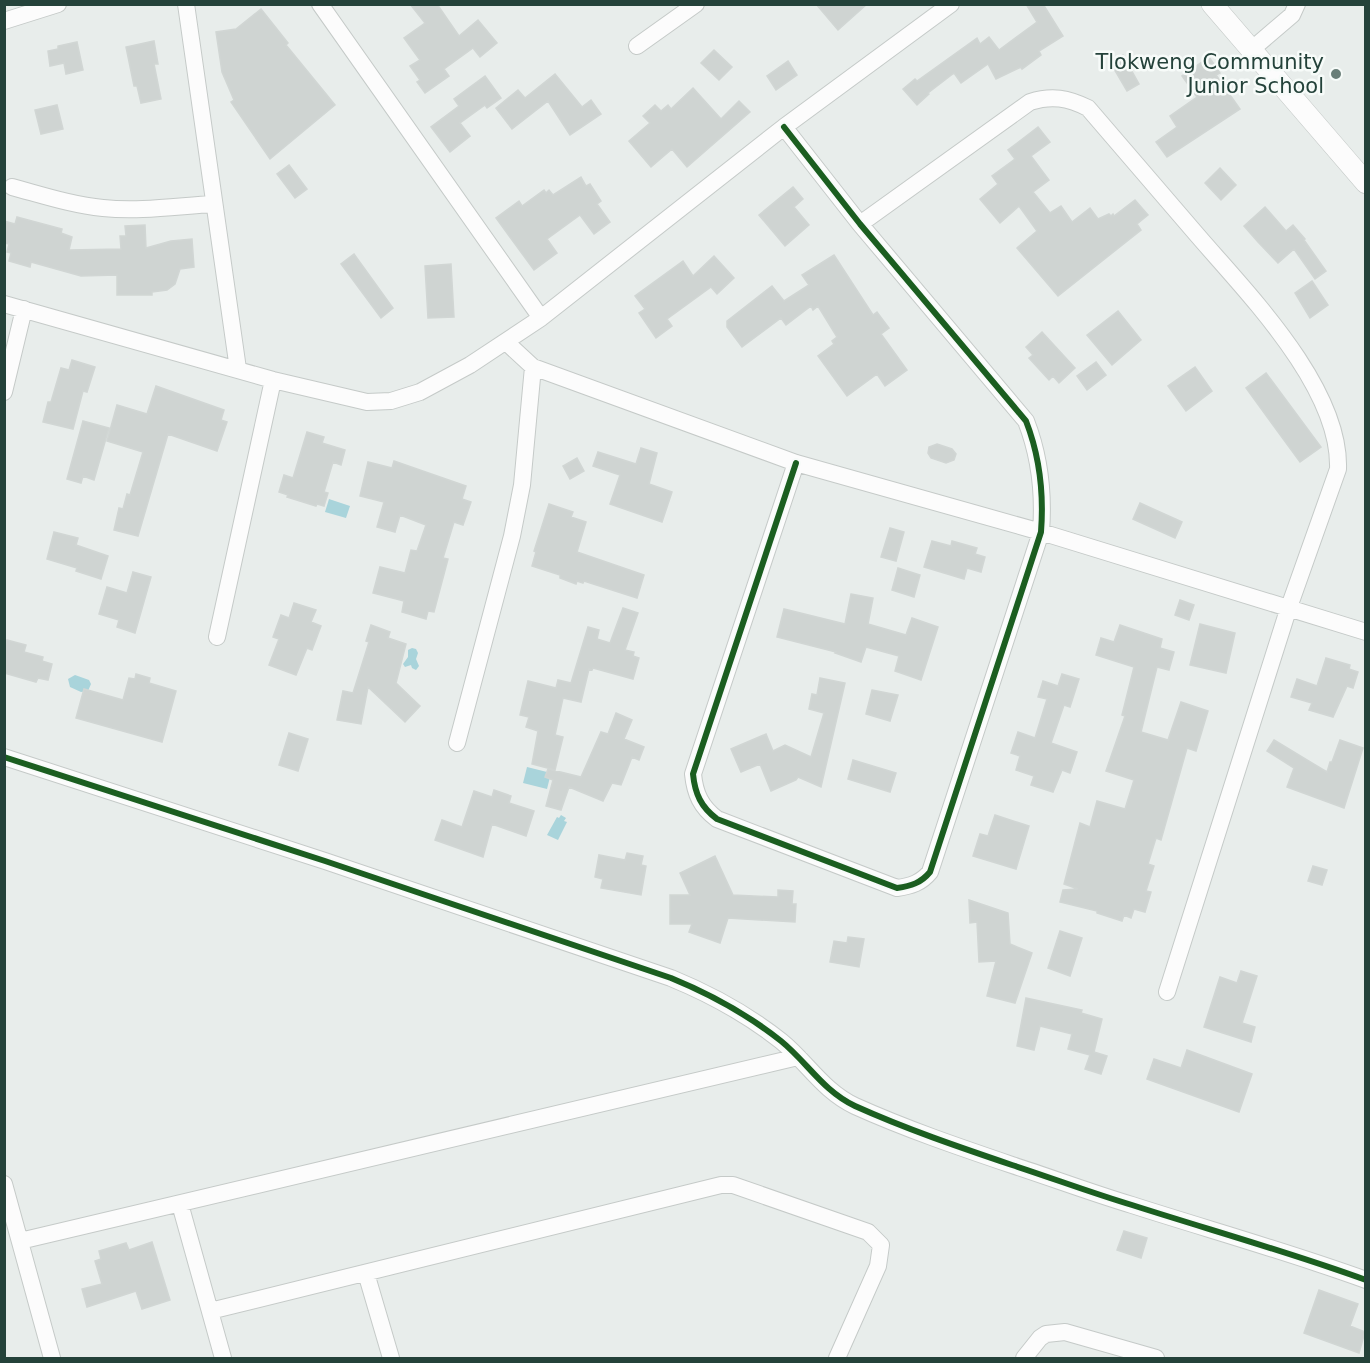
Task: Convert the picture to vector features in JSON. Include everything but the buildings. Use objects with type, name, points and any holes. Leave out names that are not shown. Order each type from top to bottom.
[{"type":"street","points":[[4,21],[58,4]]},
{"type":"street","points":[[186,4],[238,369]]},
{"type":"street","points":[[320,4],[541,318]]},
{"type":"street","points":[[637,46],[696,4]]},
{"type":"street","points":[[4,304],[273,380],[367,402],[391,401],[420,392],[470,365],[541,318],[784,127],[951,4]]},
{"type":"street","points":[[1212,4],[1365,183]]},
{"type":"street","points":[[1251,50],[1292,15],[1298,4]]},
{"type":"street","points":[[860,224],[1030,102],[1043,98],[1072,100],[1088,108],[1279,330],[1308,376],[1335,432],[1339,451],[1338,469],[1288,610],[1167,992]]},
{"type":"street","points":[[784,127],[860,224],[1026,421],[1034,440],[1038,460],[1043,500],[1041,532],[930,872],[916,884],[897,888],[717,819],[699,800],[694,787],[693,774],[796,463]]},
{"type":"street","points":[[12,187],[78,205],[105,208],[214,204]]},
{"type":"street","points":[[4,392],[24,309]]},
{"type":"street","points":[[506,342],[533,367],[796,463],[1041,532],[1365,632]]},
{"type":"street","points":[[457,743],[512,536],[522,485],[533,367]]},
{"type":"street","points":[[217,637],[273,380]]},
{"type":"street","points":[[4,757],[325,861],[671,978],[710,994],[757,1023],[781,1041],[834,1094],[855,1106],[935,1139],[1131,1205],[1316,1262],[1365,1280]]},
{"type":"street","points":[[20,1241],[798,1057]]},
{"type":"street","points":[[4,1184],[52,1359]]},
{"type":"street","points":[[210,1311],[721,1185],[733,1185],[868,1232],[881,1245],[878,1266],[837,1359]]},
{"type":"street","points":[[180,1204],[223,1359]]},
{"type":"street","points":[[366,1274],[391,1359]]},
{"type":"street","points":[[1024,1359],[1040,1338],[1046,1334],[1065,1332],[1156,1359]]},
{"type":"water","points":[[329,499],[350,506],[346,518],[325,512]]},
{"type":"water","points":[[412,648],[418,653],[416,659],[419,666],[416,670],[411,665],[405,667],[403,664],[408,657],[408,650]]},
{"type":"water","points":[[75,675],[89,680],[91,684],[88,691],[81,692],[70,687],[68,679]]},
{"type":"water","points":[[527,767],[551,773],[547,789],[523,783]]},
{"type":"water","points":[[561,815],[566,818],[564,821],[567,822],[558,840],[547,835],[557,817]]},
{"type":"cycle path","points":[[784,127],[860,224],[1026,421],[1038,462],[1042,503],[1041,532],[930,872],[919,881],[907,886],[897,888],[717,819],[703,805],[695,788],[693,774],[796,463]]},
{"type":"cycle path","points":[[4,757],[325,861],[671,978],[714,998],[755,1022],[781,1041],[834,1092],[855,1106],[913,1130],[1087,1190],[1366,1280]]},
{"type":"place","name":"Tlokweng Community Junior School","points":[[1336,74]]}]
